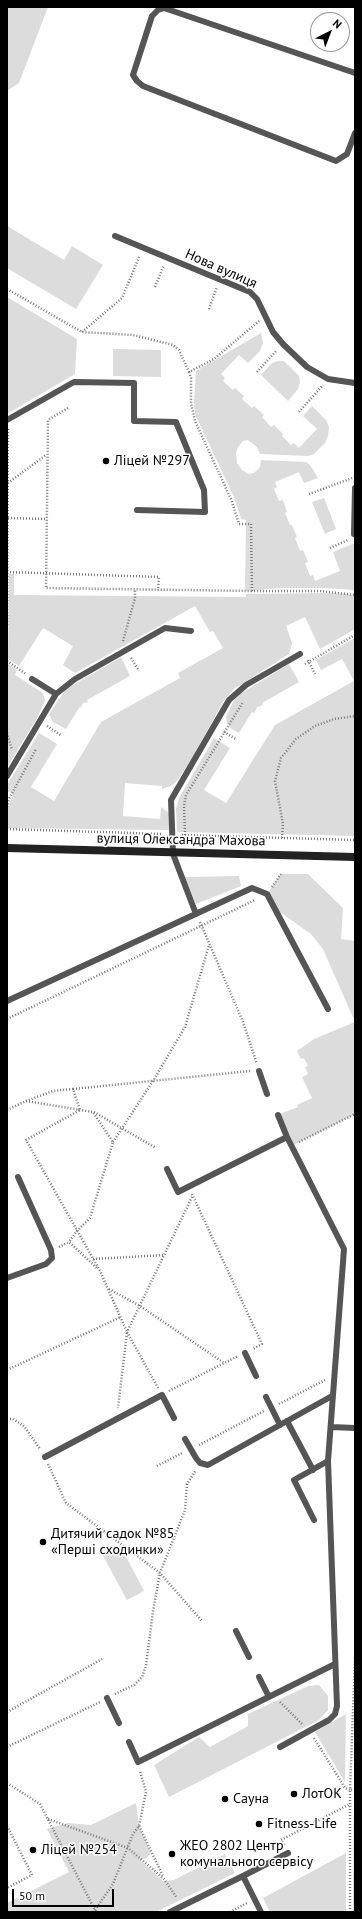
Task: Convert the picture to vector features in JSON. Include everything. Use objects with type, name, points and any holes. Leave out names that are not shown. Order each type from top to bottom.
[{"type":"street","name":"вулиця Олександра Махова","points":[[7,848],[173,854],[355,857]]},
{"type":"lane","points":[[355,73],[164,8],[158,10],[152,16],[133,75],[143,86],[336,161],[347,154],[355,133]]},
{"type":"lane","name":"Нова вулиця","points":[[115,236],[250,292],[257,298],[273,332],[307,367],[328,379],[355,383]]},
{"type":"lane","points":[[8,419],[74,382],[134,383],[134,421],[176,422],[204,490],[205,512],[137,510]]},
{"type":"lane","points":[[354,534],[355,488]]},
{"type":"lane","points":[[7,776],[56,694],[75,679],[165,628],[190,631]]},
{"type":"lane","points":[[196,914],[173,854],[171,834],[172,800],[229,700],[246,685],[300,654]]},
{"type":"lane","points":[[32,679],[56,694]]},
{"type":"lane","points":[[7,1001],[252,888],[261,890],[267,894],[328,1009]]},
{"type":"lane","points":[[259,1070],[267,1094]]},
{"type":"lane","points":[[278,1115],[286,1137],[344,1249],[328,1461],[337,1706],[334,1714],[329,1720],[280,1747]]},
{"type":"lane","points":[[167,1169],[178,1192],[286,1137]]},
{"type":"lane","points":[[7,1278],[46,1264],[52,1258],[51,1250],[18,1177]]},
{"type":"lane","points":[[245,1353],[256,1376]]},
{"type":"lane","points":[[45,1457],[162,1395],[174,1418]]},
{"type":"lane","points":[[185,1439],[200,1463],[208,1465],[332,1396]]},
{"type":"lane","points":[[266,1397],[280,1425]]},
{"type":"lane","points":[[287,1421],[312,1470]]},
{"type":"lane","points":[[331,1427],[355,1428]]},
{"type":"lane","points":[[314,1520],[294,1480],[328,1461]]},
{"type":"lane","points":[[236,1631],[249,1657]]},
{"type":"lane","points":[[129,1742],[138,1762],[335,1664]]},
{"type":"lane","points":[[259,1677],[271,1696]]},
{"type":"lane","points":[[107,1698],[120,1723]]},
{"type":"lane","points":[[170,1912],[288,1853]]},
{"type":"lane","points":[[243,1876],[261,1912]]},
{"type":"path","points":[[82,332],[122,298],[142,248]]},
{"type":"path","points":[[155,287],[166,258]]},
{"type":"path","points":[[208,309],[220,280]]},
{"type":"path","points":[[7,289],[82,332],[133,335],[168,343],[179,350],[191,378],[191,403],[195,421],[232,499],[239,524],[251,524],[252,592]]},
{"type":"path","points":[[189,372],[214,359],[266,315]]},
{"type":"path","points":[[257,372],[283,344]]},
{"type":"path","points":[[299,412],[328,379]]},
{"type":"path","points":[[68,408],[48,420],[46,454],[46,588],[252,592],[320,591],[355,595]]},
{"type":"path","points":[[7,625],[8,419]]},
{"type":"path","points":[[8,482],[46,454]]},
{"type":"path","points":[[308,494],[355,477]]},
{"type":"path","points":[[8,518],[46,518]]},
{"type":"path","points":[[330,548],[350,540],[354,534]]},
{"type":"path","points":[[8,572],[158,577],[158,590]]},
{"type":"path","points":[[120,653],[135,598],[135,589]]},
{"type":"path","points":[[303,665],[355,635]]},
{"type":"path","points":[[127,649],[139,671]]},
{"type":"path","points":[[306,656],[315,674]]},
{"type":"path","points":[[125,662],[132,658]]},
{"type":"path","points":[[7,661],[32,679]]},
{"type":"path","points":[[185,835],[184,806],[186,796],[244,700]]},
{"type":"path","points":[[282,838],[283,824],[275,781],[281,758],[296,739],[315,726],[334,719],[355,716]]},
{"type":"path","points":[[44,734],[52,721]]},
{"type":"path","points":[[39,722],[62,736]]},
{"type":"path","points":[[215,726],[236,739]]},
{"type":"path","points":[[7,807],[9,799],[37,747]]},
{"type":"path","points":[[7,829],[355,840]]},
{"type":"path","points":[[7,1019],[267,894],[281,874]]},
{"type":"path","points":[[7,1110],[52,1091],[259,1070],[243,1022],[196,914]]},
{"type":"path","points":[[70,1242],[77,1231],[90,1218],[113,1142],[153,1081],[185,1027],[210,944]]},
{"type":"path","points":[[73,1089],[80,1110]]},
{"type":"path","points":[[26,1101],[93,1112],[122,1127],[156,1148]]},
{"type":"path","points":[[80,1110],[26,1140],[93,1259],[127,1332],[162,1395],[262,1344],[189,1186]]},
{"type":"path","points":[[93,1112],[113,1142]]},
{"type":"path","points":[[291,1146],[355,1114]]},
{"type":"path","points":[[117,1418],[127,1332],[200,1181]]},
{"type":"path","points":[[93,1259],[164,1255]]},
{"type":"path","points":[[108,1289],[140,1306],[224,1363]]},
{"type":"path","points":[[7,1370],[121,1317]]},
{"type":"path","points":[[157,1466],[334,1375]]},
{"type":"path","points":[[7,1419],[13,1419],[24,1426],[45,1457],[66,1503],[160,1573],[202,1621]]},
{"type":"path","points":[[7,1747],[134,1685],[142,1677],[146,1666],[153,1611],[160,1573],[185,1510],[187,1484],[200,1463]]},
{"type":"path","points":[[350,1912],[350,1790],[355,1657]]},
{"type":"path","points":[[7,1712],[102,1658]]},
{"type":"path","points":[[271,1696],[310,1731],[345,1788],[350,1790],[355,1789]]},
{"type":"path","points":[[7,1783],[40,1804],[96,1911],[113,1884],[133,1834],[139,1826],[146,1792],[138,1762]]},
{"type":"path","points":[[288,1853],[282,1840],[350,1804]]},
{"type":"path","points":[[48,1820],[128,1848],[164,1879]]},
{"type":"path","points":[[7,1826],[32,1875],[7,1888]]},
{"type":"path","points":[[139,1826],[164,1879],[182,1906]]},
{"type":"path","points":[[230,1912],[255,1900]]},
{"type":"shaded area","points":[[7,7],[48,7],[19,83],[7,91]]},
{"type":"shaded area","points":[[7,226],[64,260],[72,246],[103,265],[76,309],[7,268]]},
{"type":"shaded area","points":[[7,297],[77,339],[75,374],[7,414]]},
{"type":"shaded area","points":[[261,333],[263,343],[260,351],[248,363],[239,355],[221,374],[225,378],[223,381],[233,390],[235,388],[244,396],[242,399],[252,408],[254,406],[264,415],[262,417],[271,427],[274,425],[291,445],[294,443],[299,448],[317,429],[303,416],[312,406],[326,420],[329,427],[328,436],[325,443],[314,454],[308,456],[260,454],[257,447],[248,440],[243,441],[238,447],[236,453],[237,463],[242,470],[248,474],[254,473],[260,467],[261,460],[306,462],[310,465],[318,478],[304,483],[299,472],[275,482],[277,487],[274,489],[279,501],[283,500],[287,512],[285,513],[297,537],[295,538],[300,551],[303,550],[308,562],[305,563],[310,576],[313,575],[315,581],[340,571],[333,552],[355,543],[355,590],[281,588],[245,591],[246,520],[241,519],[234,497],[195,414],[194,402],[196,371]]},
{"type":"shaded area","points":[[113,349],[161,350],[161,377],[113,376]]},
{"type":"shaded area","points":[[284,361],[299,376],[300,382],[298,389],[288,401],[261,375],[272,363]]},
{"type":"shaded area","points":[[324,498],[336,529],[325,534],[312,502]]},
{"type":"shaded area","points":[[9,574],[14,574],[14,595],[246,597],[246,594],[346,594],[355,596],[355,629],[320,649],[305,617],[286,626],[292,643],[289,654],[234,689],[225,699],[189,763],[177,781],[171,786],[162,789],[162,786],[125,783],[123,816],[160,819],[161,807],[169,813],[169,830],[8,828],[7,810],[13,794],[7,791],[7,785],[39,733],[57,744],[31,787],[54,801],[101,722],[180,678],[178,673],[223,648],[213,631],[210,632],[195,606],[75,673],[63,665],[73,646],[43,628],[19,666],[8,659]]},
{"type":"shaded area","points":[[355,638],[355,836],[177,832],[176,809],[179,798],[214,738],[230,748],[204,790],[226,803],[275,725],[354,681],[342,659],[321,670],[316,660]]},
{"type":"shaded area","points":[[121,657],[130,676],[87,700],[88,702],[83,703],[66,729],[53,722],[49,714],[66,689]]},
{"type":"shaded area","points":[[7,663],[17,670],[15,675],[43,693],[45,701],[36,720],[7,767]]},
{"type":"shaded area","points":[[289,664],[299,682],[257,707],[254,713],[252,712],[239,733],[232,729],[227,723],[226,717],[233,702],[240,694]]},
{"type":"shaded area","points":[[281,874],[308,874],[343,908],[341,939],[355,941],[355,1022],[323,949],[311,934],[277,910],[267,894]]},
{"type":"shaded area","points":[[239,876],[241,886],[196,904],[185,877]]},
{"type":"shaded area","points":[[355,1022],[355,1114],[294,1145],[280,1114],[298,1107],[297,1105],[312,1098],[302,1077],[308,1074],[305,1067],[308,1066],[304,1058],[301,1059],[297,1051],[314,1039]]},
{"type":"shaded area","points":[[120,1545],[144,1591],[127,1600],[102,1554]]},
{"type":"shaded area","points":[[319,1685],[328,1696],[328,1710],[319,1720],[169,1797],[154,1765],[199,1737],[210,1747],[248,1726],[248,1714],[308,1686]]},
{"type":"shaded area","points":[[346,1714],[345,1782],[315,1732]]},
{"type":"shaded area","points":[[354,1792],[355,1912],[353,1912],[353,1880]]},
{"type":"shaded area","points":[[136,1803],[139,1826],[151,1853],[147,1858],[140,1860],[163,1881],[174,1880],[225,1854],[235,1873],[156,1912],[7,1912],[7,1903],[69,1872],[47,1829],[68,1823],[91,1825]]},
{"type":"shaded area","points":[[346,1853],[346,1912],[270,1912],[263,1898]]},
{"type":"place","name":"Ліцей №297","points":[[106,461]]},
{"type":"place","name":"Дитячий садок №85 «Перші сходинки»","points":[[43,1542]]},
{"type":"place","name":"ЛотОК","points":[[294,1794]]},
{"type":"place","name":"Сауна","points":[[225,1799]]},
{"type":"place","name":"Fitness-Life","points":[[259,1824]]},
{"type":"place","name":"Ліцей №254","points":[[33,1850]]},
{"type":"place","name":"ЖЕО 2802 Центр комунального сервісу","points":[[172,1854]]}]
